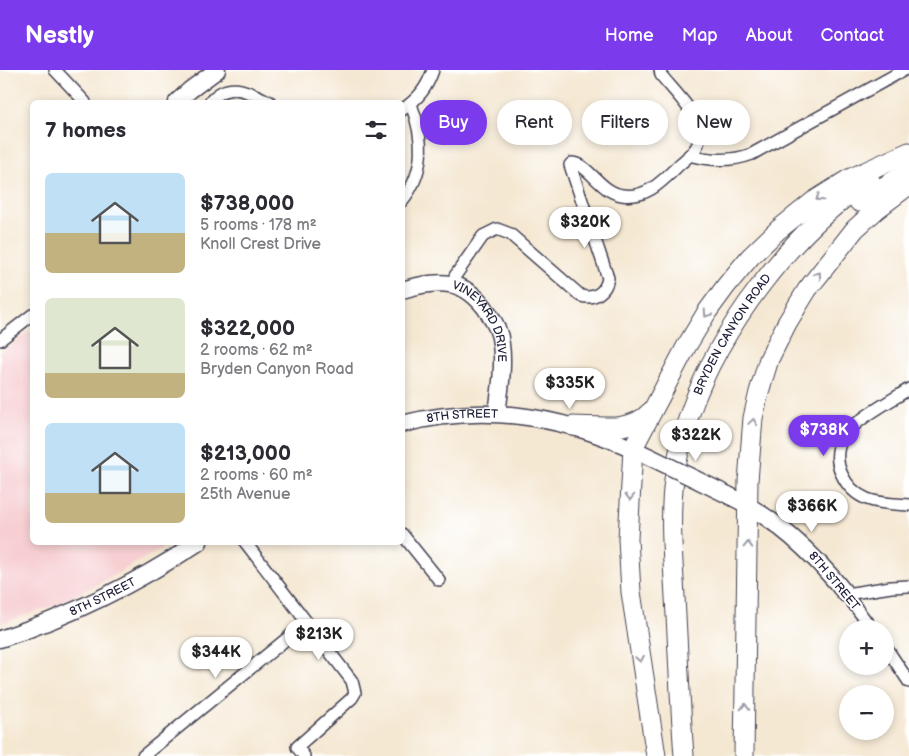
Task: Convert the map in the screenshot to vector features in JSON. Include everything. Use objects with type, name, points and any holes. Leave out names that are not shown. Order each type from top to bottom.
[{"type":"main road","points":[[179,100],[217,70]]},
{"type":"main road","points":[[656,756],[630,592],[628,539],[632,448],[707,312],[750,257],[778,230],[814,202],[849,179],[909,152]]},
{"type":"main road","name":"BRYDEN CANYON ROAD","points":[[684,756],[672,551],[672,512],[674,481],[690,413],[717,354],[733,326],[754,294],[781,260],[814,224],[837,203],[909,156]]},
{"type":"main road","name":"BRYDEN CANYON ROAD","points":[[695,756],[684,513],[692,451],[712,388],[726,359],[764,301],[822,234],[845,212],[909,171]]},
{"type":"main road","points":[[744,756],[749,463],[753,418],[769,359],[787,323],[807,290],[837,250],[870,215],[909,185]]},
{"type":"main road","name":"VINEYARD DRIVE","points":[[405,289],[428,284],[454,284],[474,296],[483,305],[498,331],[502,357],[497,413]]},
{"type":"main road","points":[[573,426],[627,426],[644,418],[654,407]]},
{"type":"main road","name":"8TH STREET","points":[[405,423],[461,413],[497,413],[524,416],[573,426],[608,437],[749,506],[783,529],[811,553],[846,594]]},
{"type":"main road","name":"8TH STREET","points":[[0,639],[78,610],[143,577],[194,545]]},
{"type":"street","points":[[55,70],[83,100]]},
{"type":"street","points":[[405,197],[411,190],[420,164],[416,118],[407,107],[422,92],[433,70]]},
{"type":"street","points":[[454,284],[455,276],[482,236],[496,229],[510,234],[581,296],[587,297],[598,294],[607,284],[608,278],[570,165],[576,163],[585,169],[605,189],[623,196],[643,193],[652,189],[660,184],[690,155],[699,138],[696,122],[661,76],[660,70]]},
{"type":"street","points":[[690,155],[702,159],[720,160],[736,159],[752,154],[904,70]]},
{"type":"street","points":[[212,100],[222,92],[233,88],[248,91],[266,100]]},
{"type":"street","points":[[0,340],[30,317]]},
{"type":"street","points":[[909,389],[849,431],[842,440],[837,457],[840,472],[848,484],[867,499],[909,505]]},
{"type":"street","points":[[405,538],[439,580]]},
{"type":"street","points":[[247,545],[352,681],[355,693],[352,698],[297,747],[304,756]]},
{"type":"street","points":[[846,594],[909,586]]},
{"type":"street","name":"8TH STREET","points":[[846,594],[865,620]]},
{"type":"street","points":[[143,756],[306,623]]},
{"type":"street","points":[[894,660],[909,682]]},
{"type":"shaded area","points":[[30,332],[30,545],[168,545],[55,605],[0,624],[0,353]]}]
